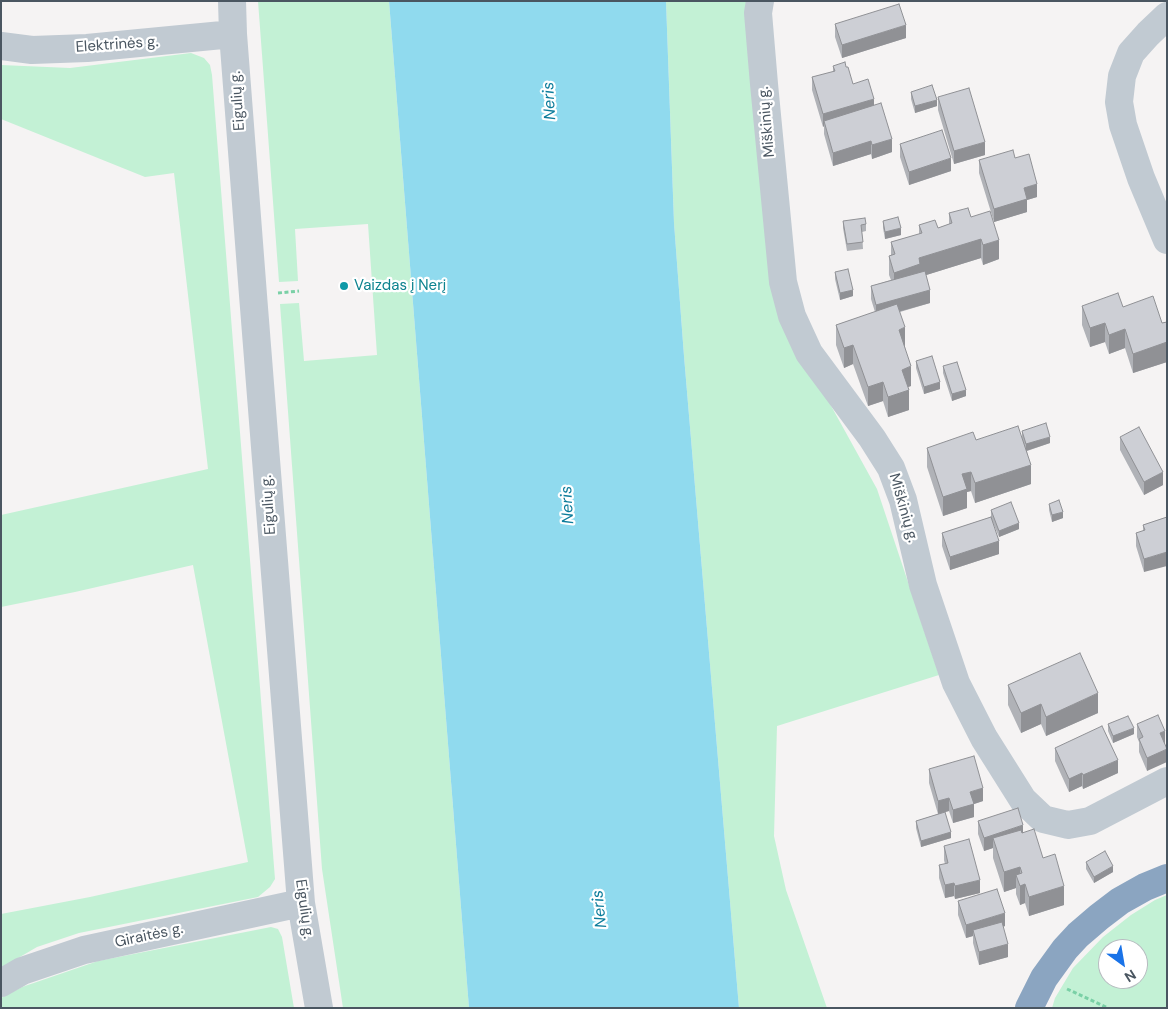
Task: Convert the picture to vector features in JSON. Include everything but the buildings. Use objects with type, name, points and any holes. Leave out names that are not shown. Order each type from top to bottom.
[{"type":"highway","points":[[1028,1008],[1044,978],[1065,949],[1078,935],[1120,901],[1145,887],[1167,878]]},
{"type":"street","name":"Eigulių g.","points":[[232,1],[273,563],[301,904],[319,1008]]},
{"type":"street","name":"Miškinių g.","points":[[760,1],[758,13],[763,75],[783,282],[792,316],[809,353],[872,438],[891,468],[903,500],[923,585],[956,683],[984,738],[1022,800],[1043,819],[1068,825],[1090,821],[1167,781]]},
{"type":"street","points":[[1167,16],[1131,53],[1122,76],[1119,102],[1123,126],[1167,240]]},
{"type":"street","name":"Elektrinės g.","points":[[1,46],[32,50],[87,48],[233,34]]},
{"type":"street","name":"Giraitės g.","points":[[1,983],[22,971],[84,950],[301,904]]},
{"type":"path","points":[[1073,982],[1068,989],[1108,1008]]},
{"type":"green space","points":[[258,1],[389,1],[469,1008],[343,1008],[322,869],[280,304],[299,303],[304,361],[377,355],[368,224],[295,229],[298,281],[279,282]]},
{"type":"green space","points":[[666,1],[751,1],[777,308],[877,489],[939,675],[777,726],[774,836],[786,890],[827,1008],[739,1008],[674,223]]},
{"type":"green space","points":[[191,53],[204,58],[210,65],[212,75],[275,879],[270,887],[258,897],[79,933],[37,947],[1,968],[1,914],[90,897],[248,862],[193,565],[1,607],[1,515],[208,469],[174,173],[145,177],[1,119],[1,65],[70,68]]},
{"type":"green space","points":[[1167,895],[1167,1008],[1052,1008],[1055,998],[1073,968],[1098,942],[1098,989],[1148,989],[1148,939],[1101,939],[1131,915]]},
{"type":"green space","points":[[271,927],[278,929],[282,937],[294,1008],[1,1008],[1,998],[22,987],[98,961]]},
{"type":"water","name":"Neris","points":[[389,1],[666,1],[674,223],[739,1008],[469,1008]]},
{"type":"place","name":"Vaizdas į Nerį","points":[[344,286]]}]
